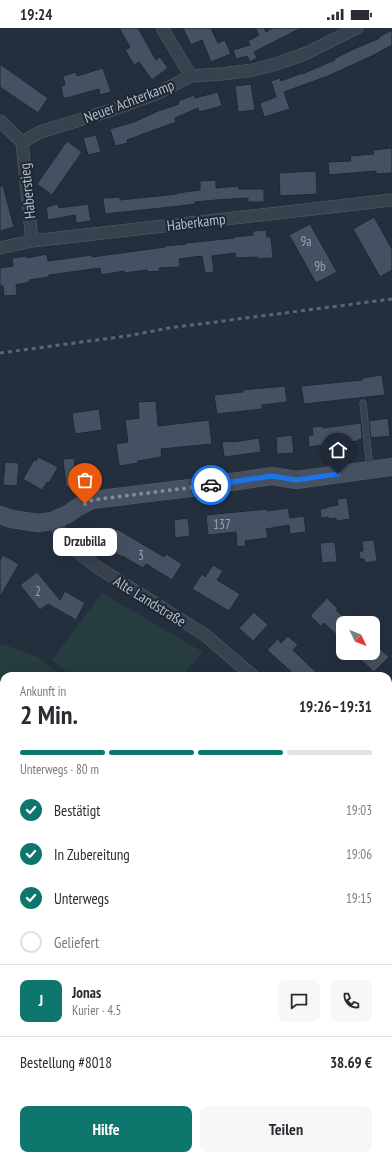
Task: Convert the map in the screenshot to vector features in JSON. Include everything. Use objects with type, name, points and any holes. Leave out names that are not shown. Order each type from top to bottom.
[{"type":"street","points":[[162,28],[191,76]]},
{"type":"street","name":"Neuer Achterkamp","points":[[22,142],[40,132],[112,110],[156,94],[191,76],[253,70],[276,64],[307,53],[357,28]]},
{"type":"street","points":[[0,121],[22,142]]},
{"type":"street","name":"Haberstieg","points":[[22,142],[32,241]]},
{"type":"street","name":"Haberkamp","points":[[0,248],[32,241],[392,200]]},
{"type":"street","points":[[0,515],[11,519],[38,523],[52,521],[68,514],[92,500],[272,476],[296,480],[392,467]]},
{"type":"street","name":"Alte Landstraße","points":[[52,521],[72,547],[94,565],[204,635],[248,672]]},
{"type":"lane","points":[[364,403],[370,470]]},
{"type":"green space","points":[[102,593],[203,652],[186,672],[67,672],[52,660]]},
{"type":"green space","points":[[0,644],[40,658],[57,672],[0,672]]},
{"type":"building","points":[[119,28],[138,28],[156,60],[160,57],[168,68],[152,80],[139,62],[134,65],[125,50],[130,47]]},
{"type":"building","points":[[183,28],[211,28],[218,43],[225,40],[231,54],[211,62],[202,40],[191,45]]},
{"type":"building","points":[[255,28],[264,28],[266,32],[273,28],[301,28],[254,52],[257,58],[250,62],[247,56],[236,59],[233,50],[250,45],[248,41],[259,35]]},
{"type":"building","points":[[392,30],[392,45],[328,76],[284,92],[290,109],[264,117],[260,103],[276,97],[271,81],[280,78],[281,81],[302,74],[380,38],[379,37]]},
{"type":"building","points":[[0,64],[48,98],[38,113],[0,87]]},
{"type":"building","points":[[103,68],[111,92],[100,95],[99,89],[63,98],[61,86],[65,85],[63,76],[76,72],[77,76]]},
{"type":"building","points":[[251,84],[255,110],[238,112],[235,86]]},
{"type":"building","points":[[218,92],[222,106],[199,112],[198,108],[175,118],[176,122],[127,140],[128,143],[115,146],[110,129],[134,122],[158,111],[179,104],[178,101],[194,95],[195,98]]},
{"type":"building","points":[[96,135],[101,152],[88,155],[83,138]]},
{"type":"building","points":[[67,141],[82,152],[52,195],[37,184]]},
{"type":"building","points":[[392,148],[392,173],[376,174],[376,171],[329,175],[328,162],[351,161],[350,156],[374,154],[373,150]]},
{"type":"building","points":[[316,171],[317,194],[280,196],[279,173]]},
{"type":"building","points":[[216,180],[216,188],[239,186],[239,189],[264,189],[264,202],[248,202],[248,198],[216,200],[195,202],[195,204],[105,214],[103,198],[120,197],[120,200],[177,194],[200,190],[200,181]]},
{"type":"building","points":[[0,186],[3,186],[14,227],[0,231]]},
{"type":"building","points":[[58,204],[59,208],[88,204],[91,221],[76,223],[75,215],[48,220],[46,207]]},
{"type":"building","points":[[374,217],[392,249],[392,270],[380,277],[353,229]]},
{"type":"building","points":[[310,224],[337,272],[316,283],[289,235]]},
{"type":"building","points":[[266,230],[267,237],[271,237],[273,258],[236,258],[235,253],[212,256],[214,272],[205,273],[202,256],[179,259],[180,267],[159,268],[160,271],[147,272],[147,270],[124,273],[124,271],[101,275],[100,268],[49,275],[49,277],[29,280],[30,282],[16,285],[17,295],[4,296],[3,286],[0,286],[0,268],[13,266],[12,258],[27,256],[27,258],[47,254],[48,261],[92,255],[92,257],[186,243],[234,238],[253,235],[253,231]]},
{"type":"building","points":[[382,375],[385,395],[304,404],[301,386],[362,380],[362,378]]},
{"type":"building","points":[[285,386],[287,402],[262,405],[262,409],[217,414],[214,395],[243,392],[242,390]]},
{"type":"building","points":[[156,401],[158,426],[209,420],[212,444],[161,449],[162,457],[119,466],[116,444],[128,442],[125,420],[139,418],[138,402]]},
{"type":"building","points":[[99,409],[102,430],[75,434],[72,413]]},
{"type":"building","points":[[388,418],[390,436],[371,438],[369,421]]},
{"type":"building","points":[[361,423],[362,439],[358,441],[309,447],[308,436],[313,435],[312,427],[323,426],[323,428]]},
{"type":"building","points":[[292,435],[294,453],[277,454],[276,437]]},
{"type":"building","points":[[259,438],[261,452],[224,457],[222,442]]},
{"type":"building","points":[[38,457],[58,467],[49,483],[47,482],[42,490],[23,479],[34,460],[36,461]]},
{"type":"building","points":[[74,458],[75,473],[95,470],[97,484],[66,487],[63,459]]},
{"type":"building","points":[[5,462],[19,463],[17,486],[3,485]]},
{"type":"building","points":[[347,498],[350,519],[336,521],[336,518],[321,518],[320,509],[338,505],[337,499]]},
{"type":"building","points":[[288,508],[290,518],[304,516],[306,532],[290,534],[289,525],[266,529],[268,538],[245,541],[246,546],[237,547],[236,532],[208,535],[206,515],[267,509],[267,511]]},
{"type":"building","points":[[188,518],[190,536],[175,538],[174,520]]},
{"type":"building","points":[[117,529],[164,557],[166,554],[182,564],[172,580],[146,564],[143,568],[106,547]]},
{"type":"building","points":[[374,540],[377,561],[365,563],[364,559],[360,559],[359,551],[363,551],[362,541]]},
{"type":"building","points":[[335,542],[337,562],[322,563],[320,543]]},
{"type":"building","points":[[3,555],[19,564],[0,597],[0,560]]},
{"type":"building","points":[[213,565],[223,571],[217,580],[240,594],[229,611],[192,589],[202,574],[205,577]]},
{"type":"building","points":[[37,572],[60,600],[65,591],[85,603],[76,620],[48,604],[40,610],[20,585]]},
{"type":"building","points":[[327,598],[342,616],[336,616],[336,634],[324,623],[321,626],[310,616]]},
{"type":"building","points":[[254,612],[268,625],[253,641],[239,628]]},
{"type":"building","points":[[288,636],[298,645],[293,650],[316,672],[292,672],[267,650],[278,639],[281,643]]},
{"type":"building","points":[[380,649],[389,657],[374,672],[361,660],[380,660]]},
{"type":"railway","points":[[0,353],[127,336],[169,328],[392,299]]},
{"type":"way so far","points":[[85,504],[92,500],[211,485]]},
{"type":"place","name":"Drzubilla","points":[[85,504]]},
{"type":"route","points":[[211,485],[272,476],[296,480],[338,474]]}]
